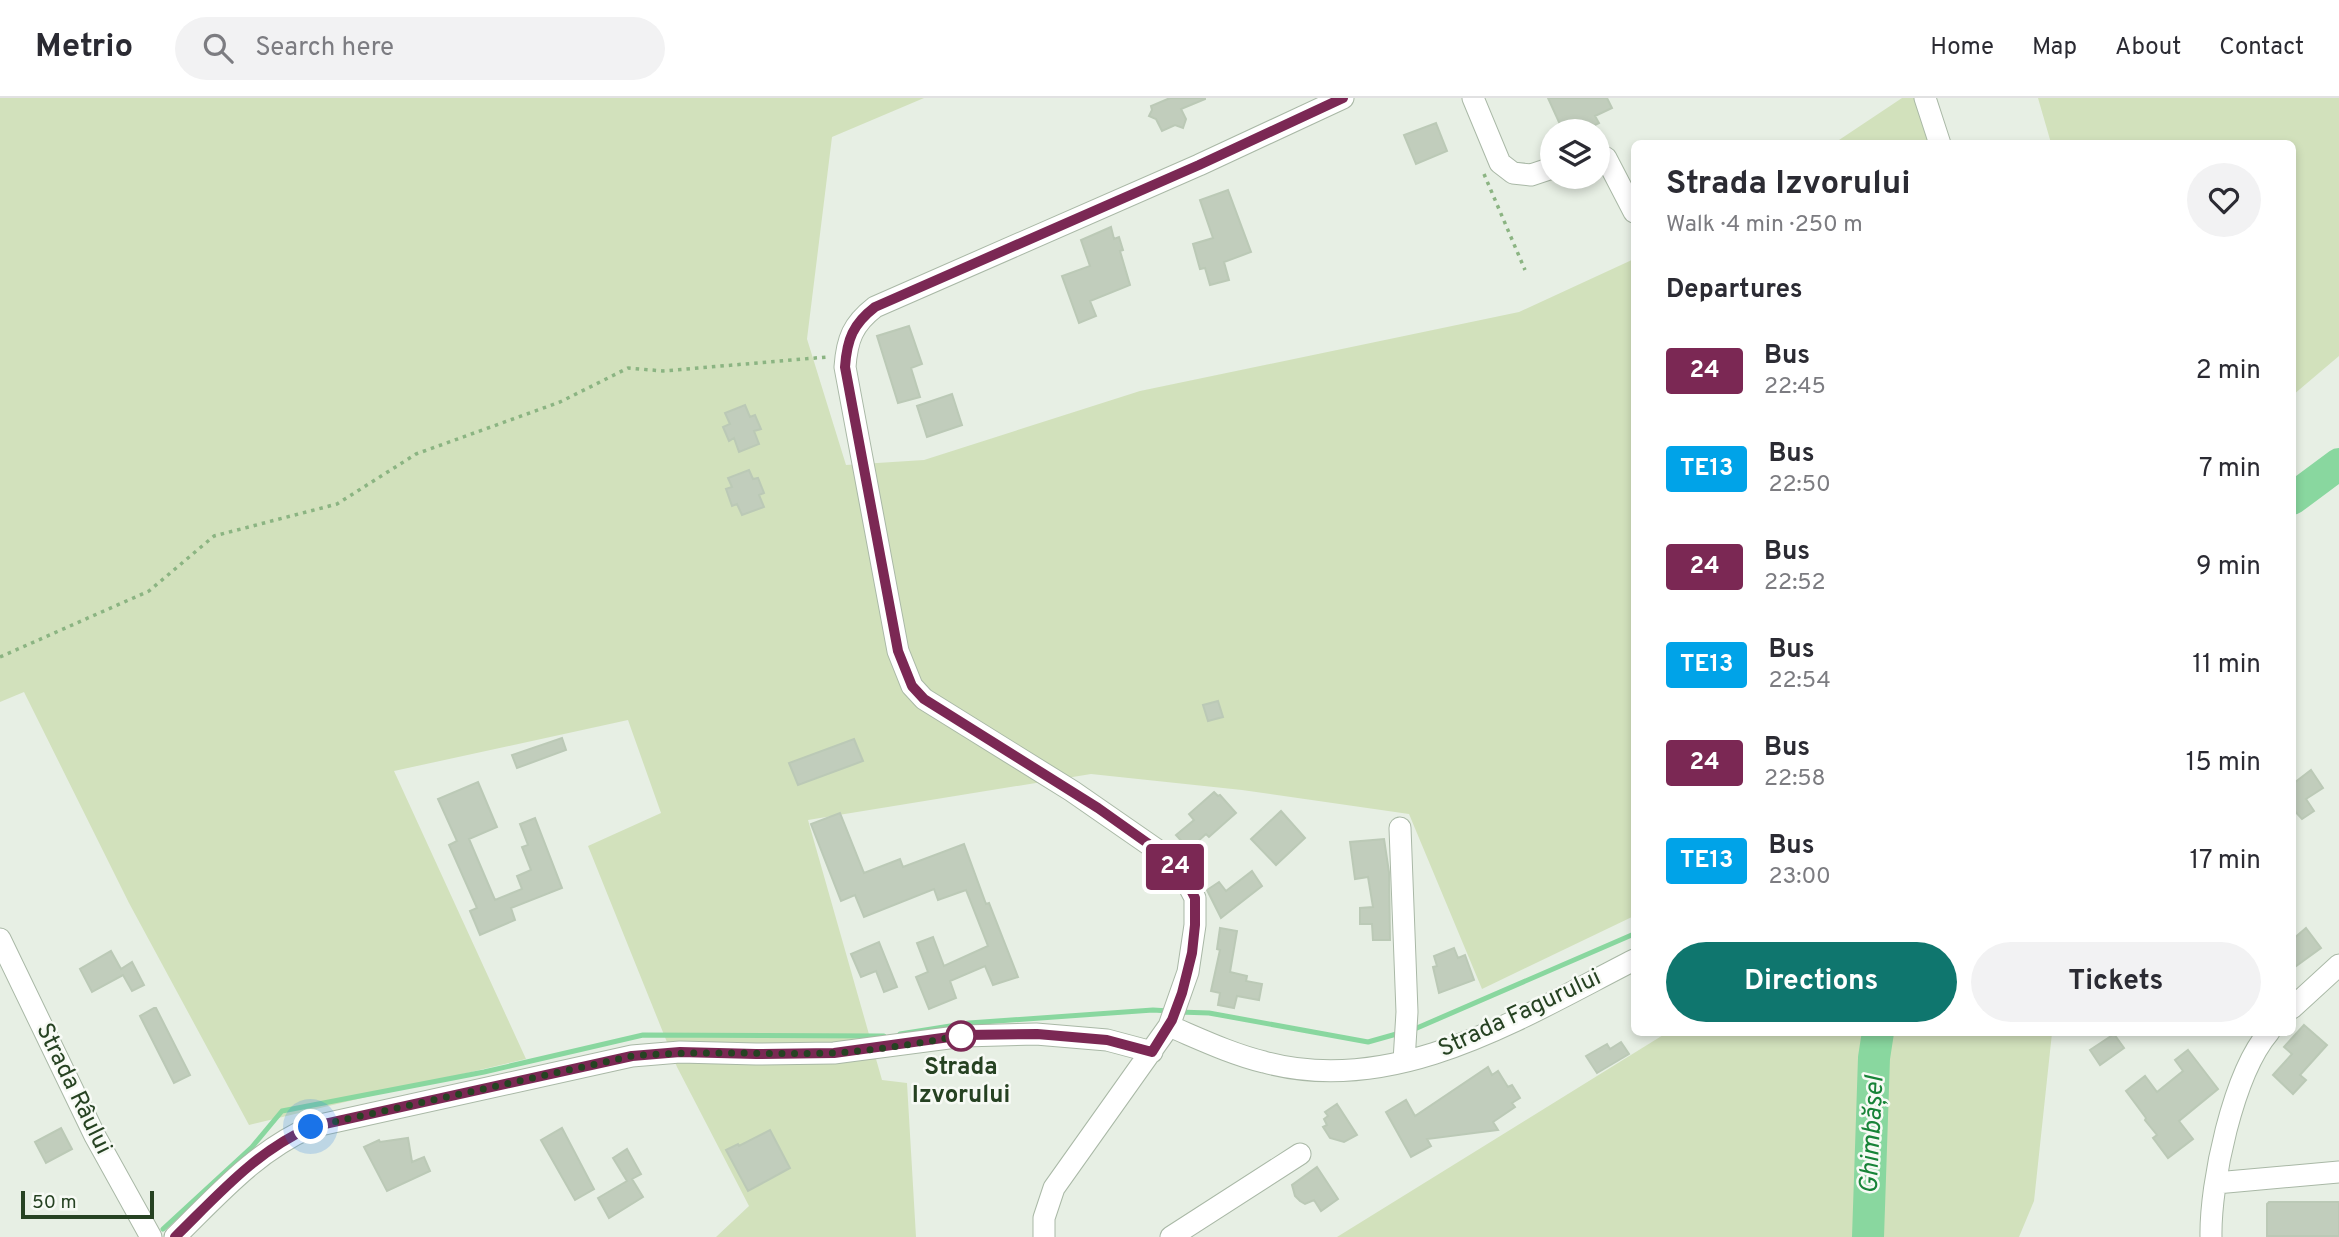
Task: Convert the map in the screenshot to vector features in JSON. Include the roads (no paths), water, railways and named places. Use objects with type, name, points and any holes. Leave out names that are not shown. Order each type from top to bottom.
[{"type":"street","points":[[1044,1237],[1044,1218],[1054,1188],[1152,1052],[1173,1016],[1188,972],[1195,925],[1195,898],[1183,875],[1160,852],[1098,808],[924,699],[912,686],[898,651],[845,367],[847,348],[862,317],[875,307],[1199,165],[1343,98]]},
{"type":"street","points":[[1473,98],[1500,163],[1513,173],[1531,175],[1540,172]]},
{"type":"street","points":[[1925,98],[1940,140]]},
{"type":"street","points":[[1610,167],[1631,206]]},
{"type":"street","name":"Strada Fagurului","points":[[1400,828],[1405,1042]]},
{"type":"street","name":"Strada Râului","points":[[2,947],[95,1136],[151,1237]]},
{"type":"street","name":"Strada Fagurului","points":[[1173,1016],[1265,1063],[1305,1069],[1346,1070],[1405,1042],[1449,1050],[1631,961]]},
{"type":"street","points":[[2296,1004],[2339,965]]},
{"type":"street","points":[[175,1237],[253,1160],[286,1138],[311,1127],[632,1056],[680,1052],[834,1053],[964,1035],[1037,1034],[1107,1040],[1152,1052]]},
{"type":"street","points":[[2211,1237],[2211,1217],[2225,1138],[2245,1075],[2266,1036]]},
{"type":"street","points":[[1171,1237],[1300,1154]]},
{"type":"street","points":[[2216,1183],[2339,1172]]},
{"type":"waterway","name":"Ghimbășel","points":[[2296,496],[2339,464]]},
{"type":"waterway","points":[[1410,1031],[1631,935]]},
{"type":"waterway","points":[[900,1034],[969,1023],[1169,1011]]},
{"type":"waterway","points":[[1179,1012],[1209,1013],[1368,1042],[1400,1033]]},
{"type":"waterway","points":[[163,1229],[252,1147],[282,1111],[484,1072],[643,1035],[884,1036]]},
{"type":"waterway","name":"Ghimbășel","points":[[1868,1237],[1874,1058],[1877,1036]]},
{"type":"place","name":"Strada Izvorului","points":[[961,1036]]}]
